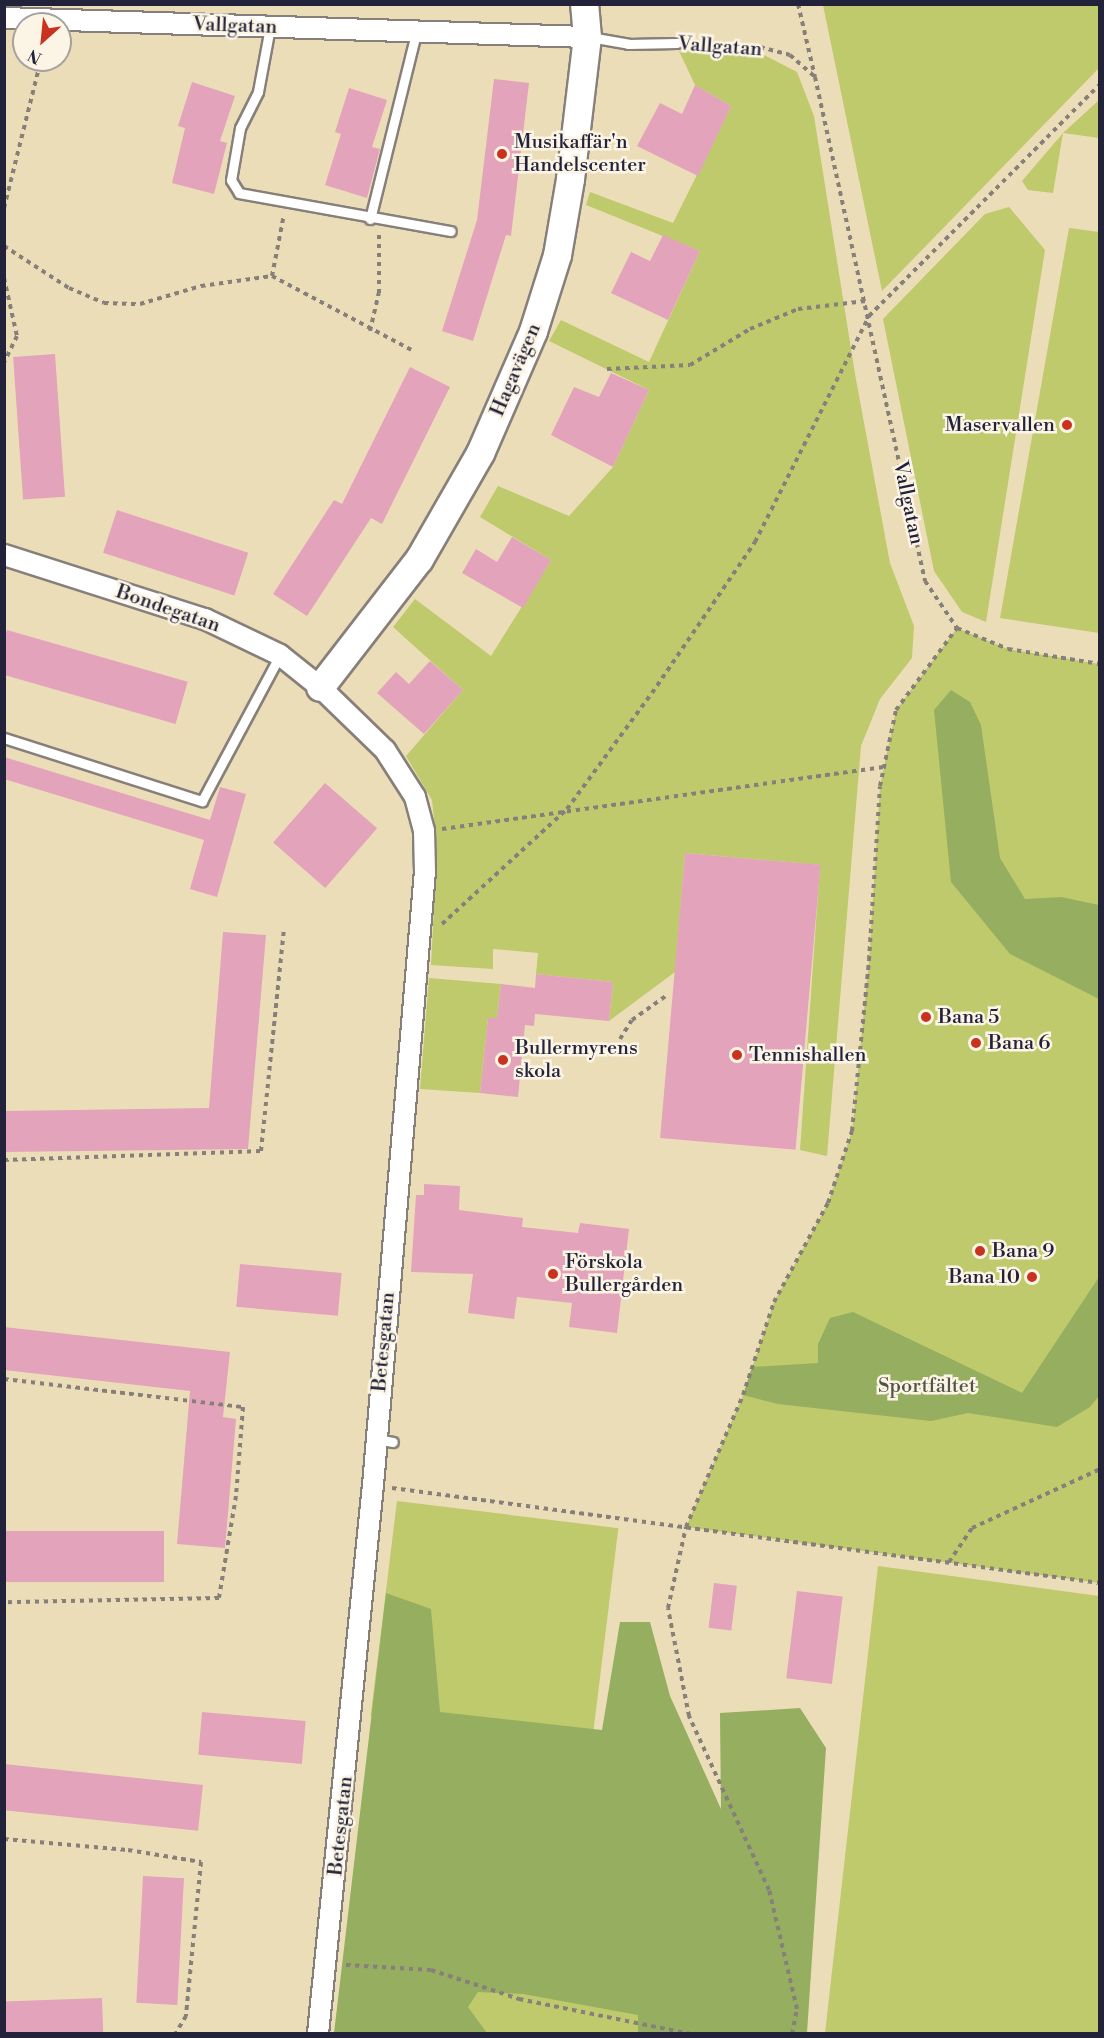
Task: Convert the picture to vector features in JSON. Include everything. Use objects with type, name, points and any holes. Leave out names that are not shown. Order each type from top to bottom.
[{"type":"street","name":"Hagavägen","points":[[320,687],[419,559],[480,453],[533,331],[557,255],[587,37],[584,4]]},
{"type":"street","name":"Vallgatan","points":[[4,18],[587,37]]},
{"type":"street","name":"Bondegatan","points":[[4,555],[205,619],[280,656],[320,687]]},
{"type":"street","name":"Betesgatan","points":[[318,2034],[373,1485],[384,1441],[424,831],[415,797],[385,750],[320,687]]},
{"type":"lane","points":[[270,27],[258,92],[240,129],[231,180],[239,193],[286,204],[451,231]]},
{"type":"lane","points":[[375,219],[416,33]]},
{"type":"lane","name":"Vallgatan","points":[[587,37],[628,44],[677,43]]},
{"type":"lane","points":[[4,738],[202,801],[280,656]]},
{"type":"path","points":[[798,4],[815,77]]},
{"type":"path","name":"Vallgatan","points":[[677,43],[760,47],[790,55],[815,77],[866,301],[925,581],[957,628]]},
{"type":"path","points":[[4,208],[38,72]]},
{"type":"path","points":[[418,946],[567,809],[652,693],[755,542],[869,316],[1100,84]]},
{"type":"path","points":[[272,276],[286,204]]},
{"type":"path","points":[[370,331],[379,293],[375,219]]},
{"type":"path","points":[[4,246],[69,288],[104,303],[140,304],[201,286],[272,276],[370,331],[412,350]]},
{"type":"path","points":[[4,278],[17,336],[4,363]]},
{"type":"path","points":[[607,369],[690,365],[750,328],[798,309],[866,301]]},
{"type":"path","points":[[792,2034],[797,2009],[769,1890],[687,1705],[668,1608],[686,1527],[743,1395],[774,1302],[828,1203],[852,1131],[884,767],[896,710],[957,628],[1008,650],[1100,664]]},
{"type":"path","points":[[424,831],[567,809],[884,767]]},
{"type":"path","points":[[4,1160],[261,1151],[284,927]]},
{"type":"path","points":[[620,1039],[632,1020],[667,995]]},
{"type":"path","points":[[4,1379],[243,1407],[236,1496],[219,1598],[4,1602]]},
{"type":"path","points":[[948,1563],[972,1528],[1100,1468]]},
{"type":"path","points":[[373,1485],[1100,1583]]},
{"type":"path","points":[[4,1839],[128,1850],[201,1862],[186,2016],[175,2034]]},
{"type":"path","points":[[326,1964],[431,1970],[519,1999],[691,2034]]},
{"type":"green space","points":[[823,5],[1099,5],[1099,68],[882,291]]},
{"type":"green space","points":[[679,51],[764,55],[797,72],[814,116],[855,374],[890,563],[914,626],[912,658],[880,699],[861,746],[827,1156],[800,1150],[820,865],[685,853],[675,972],[609,1021],[613,982],[536,974],[538,953],[493,949],[493,969],[431,965],[437,848],[432,800],[406,756],[463,690],[393,627],[415,599],[491,656],[551,560],[480,517],[498,486],[569,516],[613,467],[649,390],[549,341],[561,320],[649,362],[700,251],[586,205],[590,192],[673,223],[731,106],[695,85]]},
{"type":"green space","points":[[1099,100],[1099,138],[1063,133]]},
{"type":"green space","points":[[1063,133],[1053,193],[1028,190],[1022,181]]},
{"type":"green space","points":[[1009,207],[1045,250],[986,622],[962,612],[934,571],[883,319],[985,214]]},
{"type":"green space","name":"Maservallen","points":[[1069,228],[1099,232],[1099,633],[1000,618]]},
{"type":"green space","name":"Sportfältet","points":[[957,628],[1008,649],[1099,664],[1099,1583],[686,1527],[743,1395],[774,1302],[828,1203],[852,1131],[869,960],[880,786],[896,710]]},
{"type":"green space","points":[[951,690],[970,702],[981,725],[1000,858],[1025,899],[1061,897],[1099,905],[1099,999],[1010,954],[951,882],[934,710]]},
{"type":"green space","points":[[429,978],[501,984],[497,1018],[488,1018],[480,1093],[420,1089]]},
{"type":"green space","points":[[1099,1277],[1099,1396],[1090,1407],[1057,1427],[968,1413],[931,1421],[778,1404],[743,1395],[752,1367],[818,1363],[818,1344],[830,1318],[853,1312],[1022,1393]]},
{"type":"green space","points":[[397,1501],[618,1528],[592,1744],[371,1716]]},
{"type":"green space","points":[[878,1566],[1099,1596],[1099,2033],[825,2033]]},
{"type":"green space","points":[[386,1593],[431,1609],[440,1712],[602,1730],[620,1622],[650,1622],[670,1696],[721,1809],[720,1713],[800,1708],[826,1748],[807,2033],[638,2033],[638,2015],[523,1994],[478,1992],[468,2007],[487,2033],[334,2033]]},
{"type":"green space","points":[[366,1965],[698,1974],[689,2033],[385,2033]]},
{"type":"building","points":[[494,79],[529,83],[511,236],[506,235],[473,341],[442,331],[477,220]]},
{"type":"building","points":[[192,82],[235,96],[220,141],[227,143],[214,194],[172,183],[185,128],[178,126]]},
{"type":"building","points":[[695,85],[731,106],[698,176],[637,146],[660,103],[682,114]]},
{"type":"building","points":[[349,88],[387,100],[372,147],[380,149],[367,198],[325,185],[341,134],[335,132]]},
{"type":"building","points":[[663,235],[700,251],[668,320],[611,293],[631,252],[650,261]]},
{"type":"building","points":[[55,354],[65,497],[23,500],[13,357]]},
{"type":"building","points":[[410,367],[450,387],[382,524],[371,518],[307,616],[273,594],[334,500],[342,504]]},
{"type":"building","points":[[611,373],[649,390],[613,467],[551,435],[574,387],[599,397]]},
{"type":"building","points":[[117,510],[248,553],[234,595],[103,553]]},
{"type":"building","points":[[512,537],[551,560],[523,608],[462,573],[476,549],[497,562]]},
{"type":"building","points":[[7,630],[188,682],[176,724],[4,675],[4,640]]},
{"type":"building","points":[[430,661],[463,690],[424,734],[377,693],[396,672],[409,684]]},
{"type":"building","points":[[4,757],[210,820],[220,787],[246,794],[217,897],[190,889],[204,840],[4,779]]},
{"type":"building","points":[[325,783],[377,828],[325,888],[273,843]]},
{"type":"building","name":"Tennishallen","points":[[685,853],[820,865],[796,1150],[660,1138]]},
{"type":"building","points":[[223,932],[266,935],[248,1149],[4,1152],[4,1111],[209,1108]]},
{"type":"building","name":"Bullermyrens skola","points":[[536,974],[613,982],[609,1021],[535,1014],[534,1026],[525,1025],[518,1097],[480,1093],[488,1018],[497,1018],[501,984],[535,988]]},
{"type":"building","points":[[424,1184],[460,1186],[459,1210],[523,1218],[522,1227],[578,1233],[580,1223],[629,1229],[617,1333],[569,1327],[572,1303],[517,1297],[514,1319],[468,1313],[473,1274],[411,1272],[416,1195],[424,1195]]},
{"type":"building","points":[[240,1264],[342,1273],[338,1316],[236,1307]]},
{"type":"building","points":[[4,1327],[230,1352],[223,1417],[236,1419],[225,1548],[177,1544],[190,1391],[4,1370]]},
{"type":"building","points":[[4,1531],[164,1531],[164,1582],[4,1582]]},
{"type":"building","points":[[714,1583],[737,1586],[731,1630],[709,1628]]},
{"type":"building","points":[[797,1591],[843,1597],[832,1684],[786,1678]]},
{"type":"building","points":[[202,1712],[306,1721],[302,1764],[198,1755]]},
{"type":"building","points":[[4,1764],[203,1785],[198,1831],[4,1810]]},
{"type":"building","points":[[143,1876],[184,1878],[177,2005],[136,2003]]},
{"type":"building","points":[[102,1998],[103,2034],[5,2034],[4,2001]]},
{"type":"place","name":"Musikaffär'n Handelscenter","points":[[502,154]]},
{"type":"place","name":"Maservallen","points":[[1067,425]]},
{"type":"place","name":"Bana 5","points":[[926,1017]]},
{"type":"place","name":"Bana 6","points":[[976,1043]]},
{"type":"place","name":"Tennishallen","points":[[737,1055]]},
{"type":"place","name":"Bullermyrens skola","points":[[503,1060]]},
{"type":"place","name":"Bana 9","points":[[980,1251]]},
{"type":"place","name":"Förskola Bullergården","points":[[553,1274]]},
{"type":"place","name":"Bana 10","points":[[1032,1277]]}]
